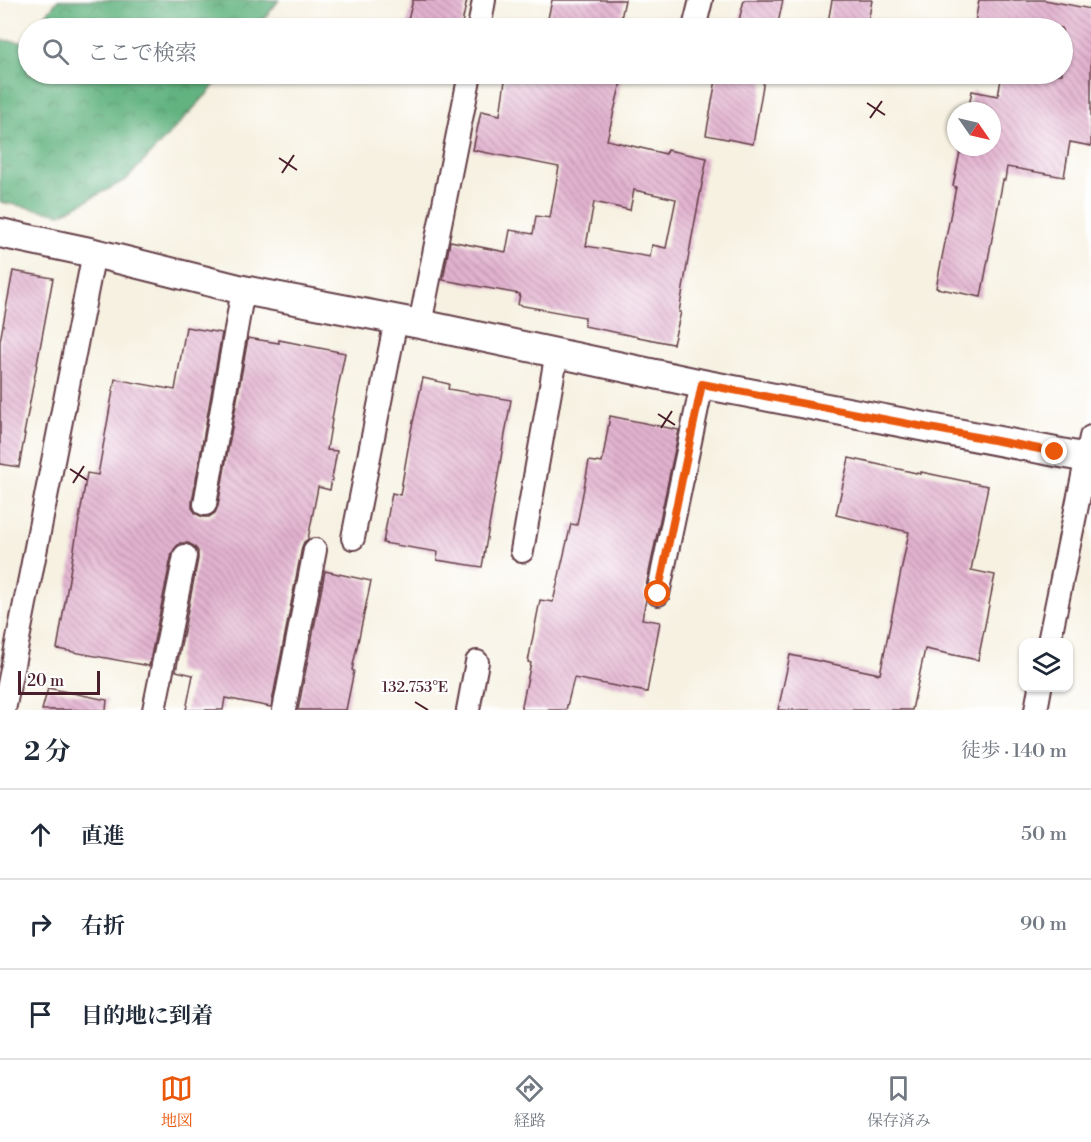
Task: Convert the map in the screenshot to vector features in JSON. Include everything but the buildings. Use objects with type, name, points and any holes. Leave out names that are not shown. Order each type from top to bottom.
[{"type":"street","points":[[481,18],[484,0]]},
{"type":"street","points":[[696,18],[701,0]]},
{"type":"street","points":[[353,538],[468,84]]},
{"type":"street","points":[[0,232],[243,290],[557,352],[702,384],[1090,452],[1050,638]]},
{"type":"street","points":[[4,710],[94,253]]},
{"type":"street","points":[[205,504],[243,290]]},
{"type":"street","points":[[522,551],[557,352]]},
{"type":"street","points":[[658,594],[702,384]]},
{"type":"street","points":[[284,710],[315,550]]},
{"type":"street","points":[[154,710],[186,556]]},
{"type":"street","points":[[468,710],[477,662]]},
{"type":"street","points":[[1035,710],[1039,692]]},
{"type":"green space","points":[[58,0],[279,0],[265,18],[43,18]]},
{"type":"green space","points":[[0,40],[18,42],[18,84],[215,84],[126,180],[61,214],[0,202]]},
{"type":"route","points":[[658,594],[702,384],[1055,452]]}]
